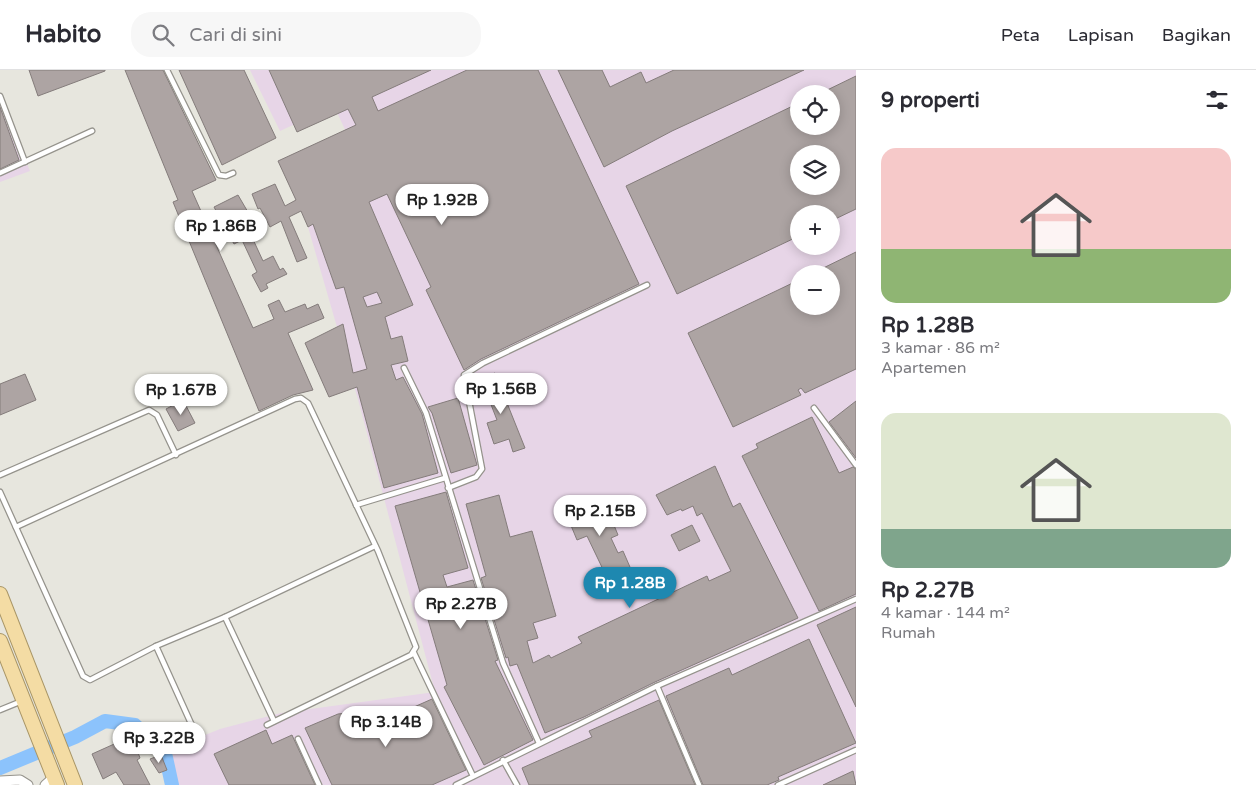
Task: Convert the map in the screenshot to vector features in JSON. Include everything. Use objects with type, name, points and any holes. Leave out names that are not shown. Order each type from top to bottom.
[{"type":"highway","points":[[0,594],[75,785]]},
{"type":"highway","points":[[0,641],[48,760],[52,782]]},
{"type":"street","points":[[0,781],[20,780],[28,785]]},
{"type":"lane","points":[[167,70],[219,175],[226,176],[233,173]]},
{"type":"lane","points":[[0,96],[25,162]]},
{"type":"lane","points":[[0,173],[92,131]]},
{"type":"lane","points":[[448,488],[476,477],[482,469],[464,380],[468,372],[647,285]]},
{"type":"lane","points":[[404,368],[426,413],[503,663],[539,743]]},
{"type":"lane","points":[[16,527],[295,399],[301,398],[308,403],[376,546],[415,642],[414,653],[473,776]]},
{"type":"lane","points":[[814,408],[856,465]]},
{"type":"lane","points":[[0,475],[150,410],[157,415],[176,455]]},
{"type":"lane","points":[[356,505],[445,478]]},
{"type":"lane","points":[[0,492],[83,676],[90,680],[156,646],[225,617],[376,546]]},
{"type":"lane","points":[[456,785],[503,760],[657,686],[856,599]]},
{"type":"lane","points":[[225,617],[274,721]]},
{"type":"lane","points":[[156,646],[194,730]]},
{"type":"lane","points":[[267,725],[414,653]]},
{"type":"lane","points":[[657,686],[699,785]]},
{"type":"lane","points":[[0,710],[23,700]]},
{"type":"lane","points":[[298,739],[319,785]]},
{"type":"lane","points":[[778,785],[856,750]]},
{"type":"lane","points":[[503,760],[517,785]]},
{"type":"shaded area","points":[[250,70],[856,70],[856,785],[178,785],[173,768],[173,748],[220,729],[281,713],[435,692],[359,403],[308,227],[374,192],[334,106],[280,131]]},
{"type":"shaded area","points":[[0,102],[30,171],[0,182]]},
{"type":"building","points":[[29,70],[105,70],[105,71],[38,96]]},
{"type":"building","points":[[125,70],[163,70],[216,180],[192,191],[253,328],[274,319],[268,305],[279,300],[285,312],[305,304],[307,309],[318,304],[324,318],[288,333],[313,390],[293,395],[259,411],[173,202],[178,200]]},
{"type":"building","points":[[179,70],[244,70],[276,138],[222,165]]},
{"type":"building","points":[[269,70],[431,70],[372,97],[378,111],[467,70],[538,70],[639,284],[481,359],[464,370],[426,290],[431,287],[387,194],[369,202],[413,305],[385,317],[391,339],[402,336],[408,361],[391,365],[396,380],[403,377],[422,414],[438,473],[384,488],[357,387],[329,397],[305,343],[343,324],[353,373],[367,369],[344,287],[336,289],[313,224],[308,227],[301,211],[289,217],[307,258],[297,262],[281,221],[270,227],[260,208],[258,209],[252,194],[275,184],[285,206],[296,200],[278,161],[356,125],[348,109],[297,132]],"holes":[[[377,292],[382,303],[367,307],[363,297]]]},
{"type":"building","points":[[558,70],[602,70],[610,87],[641,72],[646,83],[674,70],[804,70],[672,131],[604,167]]},
{"type":"building","points":[[856,76],[856,209],[840,217],[840,205],[790,205],[790,240],[677,294],[626,186],[790,107],[790,135],[840,135],[840,85],[838,85]]},
{"type":"building","points":[[0,107],[19,160],[0,169]]},
{"type":"building","points":[[238,195],[259,231],[251,235],[263,261],[273,256],[280,270],[283,268],[287,274],[266,284],[268,288],[261,292],[252,275],[257,272],[242,240],[234,244],[214,207]]},
{"type":"building","points":[[856,252],[856,369],[805,393],[801,388],[798,390],[801,395],[733,427],[688,333],[790,284],[790,315],[840,315],[840,265],[829,265]]},
{"type":"building","points":[[495,373],[525,448],[513,452],[509,439],[494,444],[487,423],[497,420],[481,379]]},
{"type":"building","points":[[25,374],[36,400],[0,415],[0,384]]},
{"type":"building","points":[[458,398],[477,465],[451,473],[432,413],[428,407]]},
{"type":"building","points":[[183,400],[195,423],[178,431],[166,409]]},
{"type":"building","points":[[856,401],[856,458],[829,422]]},
{"type":"building","points":[[812,417],[839,473],[853,467],[856,469],[856,594],[819,611],[742,456],[758,448],[756,444]]},
{"type":"building","points":[[715,466],[733,507],[740,503],[798,618],[655,682],[584,717],[545,733],[517,664],[510,666],[508,657],[506,658],[481,578],[486,576],[466,504],[499,495],[510,537],[532,531],[556,616],[533,623],[538,638],[527,641],[533,663],[549,655],[551,658],[582,643],[578,637],[707,576],[709,581],[731,571],[702,513],[697,516],[693,506],[667,515],[656,495]]},
{"type":"building","points":[[446,492],[468,568],[443,575],[447,587],[473,580],[498,660],[495,661],[533,740],[484,765],[444,687],[447,685],[395,506]]},
{"type":"building","points":[[602,496],[618,535],[611,538],[618,553],[623,551],[633,574],[610,584],[587,536],[577,540],[565,511]]},
{"type":"building","points":[[692,525],[700,541],[679,551],[671,535]]},
{"type":"building","points":[[856,607],[856,707],[817,625]]},
{"type":"building","points":[[809,639],[856,743],[778,777],[779,780],[767,785],[703,785],[666,696],[729,668],[732,675]]},
{"type":"building","points":[[432,699],[466,770],[432,785],[332,785],[305,728],[338,714],[393,708],[396,715]]},
{"type":"building","points":[[659,700],[695,785],[529,785],[522,768],[592,737],[589,731]]},
{"type":"building","points":[[266,730],[272,744],[292,735],[315,785],[229,785],[214,754]]},
{"type":"building","points":[[132,736],[140,758],[137,760],[150,785],[124,785],[116,772],[103,779],[92,754]]},
{"type":"building","points":[[161,755],[167,770],[159,773],[150,759]]},
{"type":"building","points":[[853,771],[856,785],[823,785]]},
{"type":"waterway","points":[[0,768],[75,737],[105,721],[135,725],[165,753],[172,785]]}]
